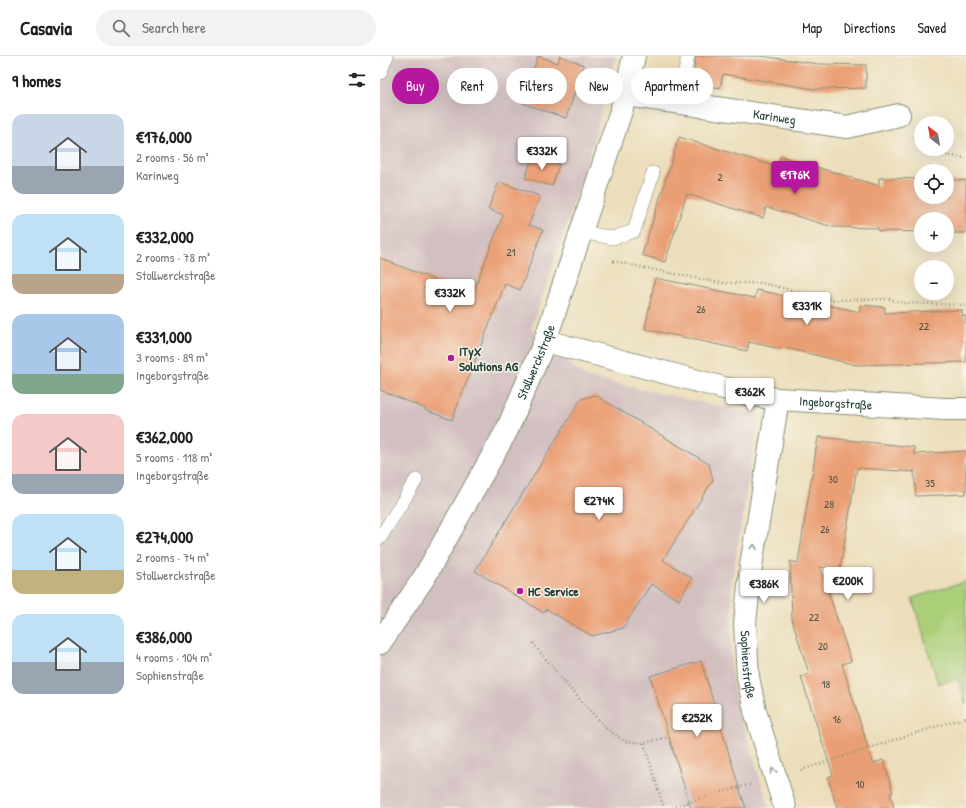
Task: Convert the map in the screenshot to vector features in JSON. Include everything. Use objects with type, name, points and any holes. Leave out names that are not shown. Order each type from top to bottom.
[{"type":"street","name":"Stollwerckstraße","points":[[380,643],[425,576],[507,430],[545,341],[579,241],[626,95],[634,56]]},
{"type":"street","name":"Karinweg","points":[[626,95],[631,96]]},
{"type":"street","name":"Karinweg","points":[[686,104],[847,127],[899,115]]},
{"type":"street","name":"Ingeborgstraße","points":[[545,341],[747,394],[778,399],[966,409]]},
{"type":"street","name":"Sophienstraße","points":[[778,399],[751,566],[745,623],[748,677],[755,711],[784,808]]},
{"type":"lane","points":[[380,73],[387,56]]},
{"type":"lane","points":[[686,68],[688,56]]},
{"type":"lane","points":[[579,241],[613,238],[634,231],[653,173]]},
{"type":"lane","points":[[380,538],[416,480]]},
{"type":"path","points":[[953,156],[966,158]]},
{"type":"path","points":[[579,241],[596,257],[721,283],[762,283],[835,300],[889,300],[905,303],[966,305]]},
{"type":"path","points":[[533,643],[566,684],[606,728],[624,741],[644,743],[669,737]]},
{"type":"path","points":[[718,794],[775,778],[966,718]]},
{"type":"path","points":[[644,743],[664,808]]},
{"type":"path","points":[[672,808],[709,796]]},
{"type":"shaded area","points":[[380,56],[616,56],[613,68],[575,68],[575,104],[603,104],[586,168],[531,329],[585,377],[759,415],[732,581],[731,671],[736,701],[769,808],[380,808]]},
{"type":"green space","points":[[966,581],[966,705],[958,679],[938,684],[912,598]]},
{"type":"building","points":[[538,56],[558,63],[560,56],[584,65],[583,68],[575,68],[575,92],[566,118],[525,104],[567,104],[567,68],[534,68]]},
{"type":"building","points":[[696,56],[760,56],[819,64],[866,65],[866,88],[814,89],[723,74],[720,88],[713,87],[713,68],[694,68]]},
{"type":"building","points":[[679,137],[777,167],[780,156],[879,186],[879,178],[914,179],[914,204],[954,204],[954,180],[966,180],[966,233],[954,233],[954,212],[914,212],[914,232],[878,231],[878,228],[833,227],[766,207],[763,218],[687,194],[665,262],[642,255]]},
{"type":"building","points":[[533,155],[559,165],[552,186],[525,178]]},
{"type":"building","points":[[499,182],[540,196],[529,225],[543,230],[520,290],[505,284],[452,420],[380,390],[380,258],[472,295],[503,215],[488,209]]},
{"type":"building","points":[[655,278],[755,298],[757,290],[860,312],[860,305],[885,307],[885,313],[962,310],[962,316],[966,316],[966,362],[856,365],[782,347],[781,349],[749,342],[747,351],[645,329]]},
{"type":"building","points":[[595,395],[709,464],[713,480],[663,560],[692,578],[679,600],[651,584],[623,628],[592,636],[546,609],[544,613],[475,571],[581,399]]},
{"type":"building","points":[[818,437],[914,447],[914,454],[966,451],[966,494],[916,496],[914,470],[914,472],[857,468],[840,570],[820,567],[851,661],[842,664],[873,763],[883,760],[893,792],[890,793],[894,808],[837,808],[828,777],[833,775],[801,677],[809,674],[792,620],[790,561],[798,563]]},
{"type":"building","points":[[701,661],[746,808],[691,808],[650,676]]},
{"type":"place","name":"ITyX Solutions AG","points":[[451,358]]},
{"type":"place","name":"HC Service","points":[[520,591]]}]
